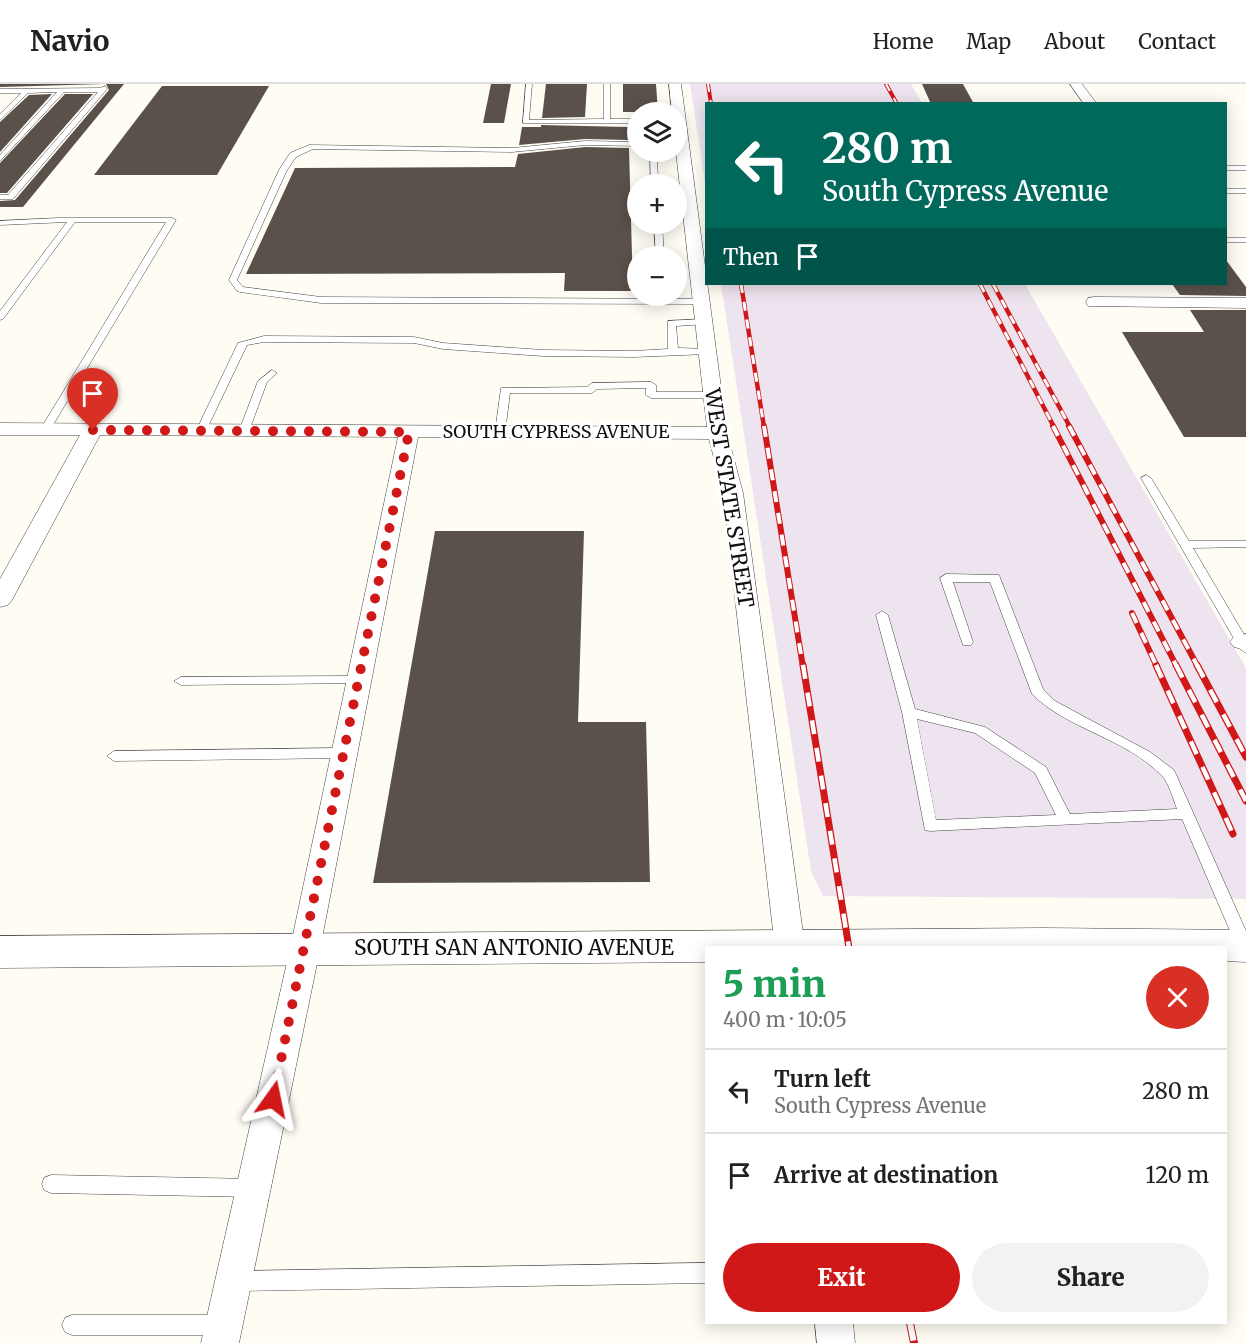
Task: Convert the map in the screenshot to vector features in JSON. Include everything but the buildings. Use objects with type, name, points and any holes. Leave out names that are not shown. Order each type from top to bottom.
[{"type":"street","name":"WEST STATE STREET","points":[[675,84],[676,102]]},
{"type":"street","points":[[1076,84],[1090,102]]},
{"type":"street","name":"WEST STATE STREET","points":[[687,234],[702,312],[717,433],[733,493],[789,946]]},
{"type":"street","points":[[1094,302],[1246,303]]},
{"type":"street","name":"SOUTH CYPRESS AVENUE","points":[[0,429],[717,433]]},
{"type":"street","points":[[0,600],[93,430]]},
{"type":"street","points":[[222,1334],[305,949],[409,432]]},
{"type":"street","name":"SOUTH SAN ANTONIO AVENUE","points":[[916,946],[1044,944],[1246,946]]},
{"type":"street","name":"SOUTH SAN ANTONIO AVENUE","points":[[0,952],[705,948]]},
{"type":"street","points":[[834,1324],[836,1343]]},
{"type":"lane","points":[[530,84],[525,122],[627,122]]},
{"type":"lane","points":[[607,84],[607,122]]},
{"type":"lane","points":[[0,91],[104,89],[10,197],[0,197]]},
{"type":"lane","points":[[0,118],[27,90]]},
{"type":"lane","points":[[0,159],[63,90]]},
{"type":"lane","points":[[627,144],[585,143],[512,150],[312,147],[300,151],[293,155],[283,170],[233,280],[240,289],[321,300],[627,299]]},
{"type":"lane","points":[[1227,168],[1246,168]]},
{"type":"lane","points":[[1227,191],[1246,191]]},
{"type":"lane","points":[[0,317],[73,220]]},
{"type":"lane","points":[[0,223],[172,220],[45,430]]},
{"type":"lane","points":[[1227,240],[1246,240]]},
{"type":"lane","points":[[684,306],[702,312]]},
{"type":"lane","points":[[673,351],[671,323],[702,312]]},
{"type":"lane","points":[[201,431],[243,343],[264,339],[414,340],[443,346],[543,353],[634,354],[707,351]]},
{"type":"lane","points":[[244,431],[263,381],[272,373]]},
{"type":"lane","points":[[500,432],[505,390],[592,390],[592,386],[651,385],[651,395],[712,395]]},
{"type":"lane","points":[[1146,478],[1245,644]]},
{"type":"lane","points":[[1185,545],[1246,544]]},
{"type":"lane","points":[[967,642],[946,578],[994,578],[1037,692],[1050,704],[1145,755],[1169,774],[1246,946]]},
{"type":"lane","points":[[882,615],[909,712],[930,826],[1186,814]]},
{"type":"lane","points":[[181,681],[359,680]]},
{"type":"lane","points":[[909,712],[980,730],[1041,771],[1065,819]]},
{"type":"lane","points":[[114,756],[344,753]]},
{"type":"lane","points":[[51,1184],[254,1188]]},
{"type":"lane","points":[[233,1281],[705,1273]]},
{"type":"lane","points":[[72,1326],[222,1334]]},
{"type":"shaded area","points":[[690,84],[911,84],[921,102],[705,102],[705,182]]},
{"type":"shaded area","points":[[721,285],[1026,285],[1246,668],[1246,899],[823,896],[811,871]]},
{"type":"railway","points":[[708,84],[711,102]]},
{"type":"railway","points":[[886,84],[896,102]]},
{"type":"railway","points":[[741,285],[764,427]]},
{"type":"railway","points":[[981,285],[1054,427]]},
{"type":"railway","points":[[994,285],[1070,427]]},
{"type":"railway","points":[[764,426],[803,667]]},
{"type":"railway","points":[[1053,426],[1177,667]]},
{"type":"railway","points":[[1069,426],[1198,667]]},
{"type":"railway","points":[[1132,613],[1157,667]]},
{"type":"railway","points":[[803,665],[849,946]]},
{"type":"railway","points":[[1156,665],[1233,834]]},
{"type":"railway","points":[[1176,665],[1246,801]]},
{"type":"railway","points":[[1197,665],[1246,757]]},
{"type":"railway","points":[[910,1324],[914,1343]]},
{"type":"route","points":[[93,430],[409,432],[273,1099]]}]
